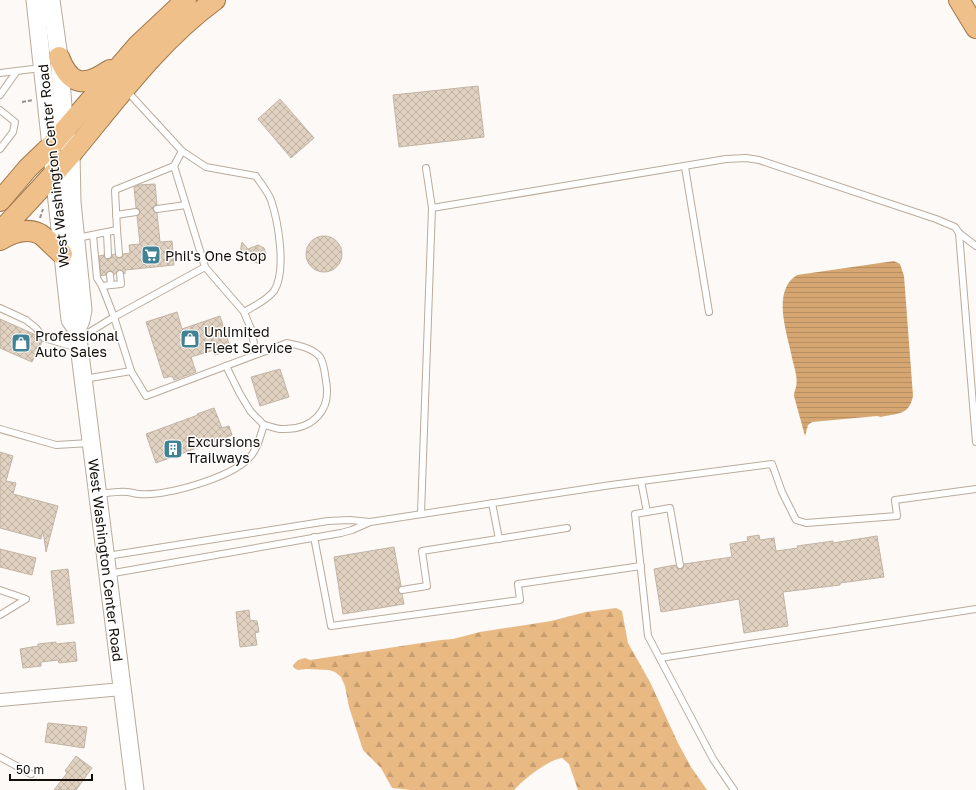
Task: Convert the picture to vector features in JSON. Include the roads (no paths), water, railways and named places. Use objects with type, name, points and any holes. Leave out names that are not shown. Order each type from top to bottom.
[{"type":"highway","points":[[0,201],[28,168],[65,131],[138,45],[186,0]]},
{"type":"highway","points":[[0,232],[72,154],[124,88],[197,14],[215,0]]},
{"type":"highway","points":[[959,0],[976,28]]},
{"type":"highway","points":[[51,63],[62,66],[72,78],[78,81],[89,82],[124,61]]},
{"type":"highway","points":[[0,240],[25,230],[40,234],[62,254]]},
{"type":"main road","name":"West Washington Center Road","points":[[35,0],[51,63],[65,131],[72,154],[72,202],[83,310],[78,339]]},
{"type":"main road","name":"West Washington Center Road","points":[[51,0],[51,146],[62,254],[70,320],[78,339],[135,790]]},
{"type":"street","points":[[0,700],[122,689]]},
{"type":"lane","points":[[0,73],[17,71],[51,63]]},
{"type":"lane","points":[[0,95],[17,71]]},
{"type":"lane","points":[[124,88],[182,151],[206,167],[256,176],[270,199],[277,227],[282,259],[279,276],[274,290],[265,300],[244,312]]},
{"type":"lane","points":[[0,110],[15,122],[14,132],[0,148]]},
{"type":"lane","points":[[119,254],[115,190],[174,166],[182,151]]},
{"type":"lane","points":[[432,208],[726,159],[746,158],[759,160],[936,219],[955,227],[958,233],[976,442]]},
{"type":"lane","points":[[174,166],[204,267],[244,312],[251,329],[256,354]]},
{"type":"lane","points":[[685,167],[709,312]]},
{"type":"lane","points":[[421,513],[432,208],[426,168]]},
{"type":"lane","points":[[157,209],[186,205]]},
{"type":"lane","points":[[116,215],[136,212]]},
{"type":"lane","points":[[76,238],[117,230]]},
{"type":"lane","points":[[106,232],[108,255]]},
{"type":"lane","points":[[958,233],[976,246]]},
{"type":"lane","points":[[92,235],[97,278],[102,286],[114,317],[131,371],[146,396],[287,343],[305,347],[320,357],[328,390],[325,405],[317,418],[307,425],[295,428],[280,429],[264,425],[251,412],[226,366]]},
{"type":"lane","points":[[0,308],[26,320],[44,338],[78,339],[114,317],[204,267]]},
{"type":"lane","points":[[102,286],[121,284],[120,274]]},
{"type":"lane","points":[[110,275],[111,285]]},
{"type":"lane","points":[[83,379],[131,371]]},
{"type":"lane","points":[[98,494],[127,492],[139,494],[161,492],[191,486],[224,474],[250,458],[258,445],[264,425]]},
{"type":"lane","points":[[0,429],[56,445],[92,443]]},
{"type":"lane","points":[[108,574],[352,530],[370,522],[421,513],[641,481],[772,464],[782,492],[796,520],[806,523],[897,516],[895,500],[976,489]]},
{"type":"lane","points":[[641,481],[647,512]]},
{"type":"lane","points":[[492,503],[499,539]]},
{"type":"lane","points":[[680,565],[670,508],[635,514],[648,636],[713,759],[734,790]]},
{"type":"lane","points":[[106,556],[328,521],[350,520],[370,522]]},
{"type":"lane","points":[[402,590],[427,586],[422,551],[567,528]]},
{"type":"lane","points":[[314,537],[331,626],[520,600],[518,584],[641,566]]},
{"type":"lane","points":[[0,590],[26,599],[0,615]]},
{"type":"lane","points":[[660,658],[976,609]]},
{"type":"lane","points":[[0,757],[31,774]]},
{"type":"place","name":"Phil's One Stop","points":[[151,255]]},
{"type":"place","name":"Unlimited Fleet Service","points":[[190,339]]},
{"type":"place","name":"Professional Auto Sales","points":[[21,343]]},
{"type":"place","name":"Excursions Trailways","points":[[173,449]]}]
